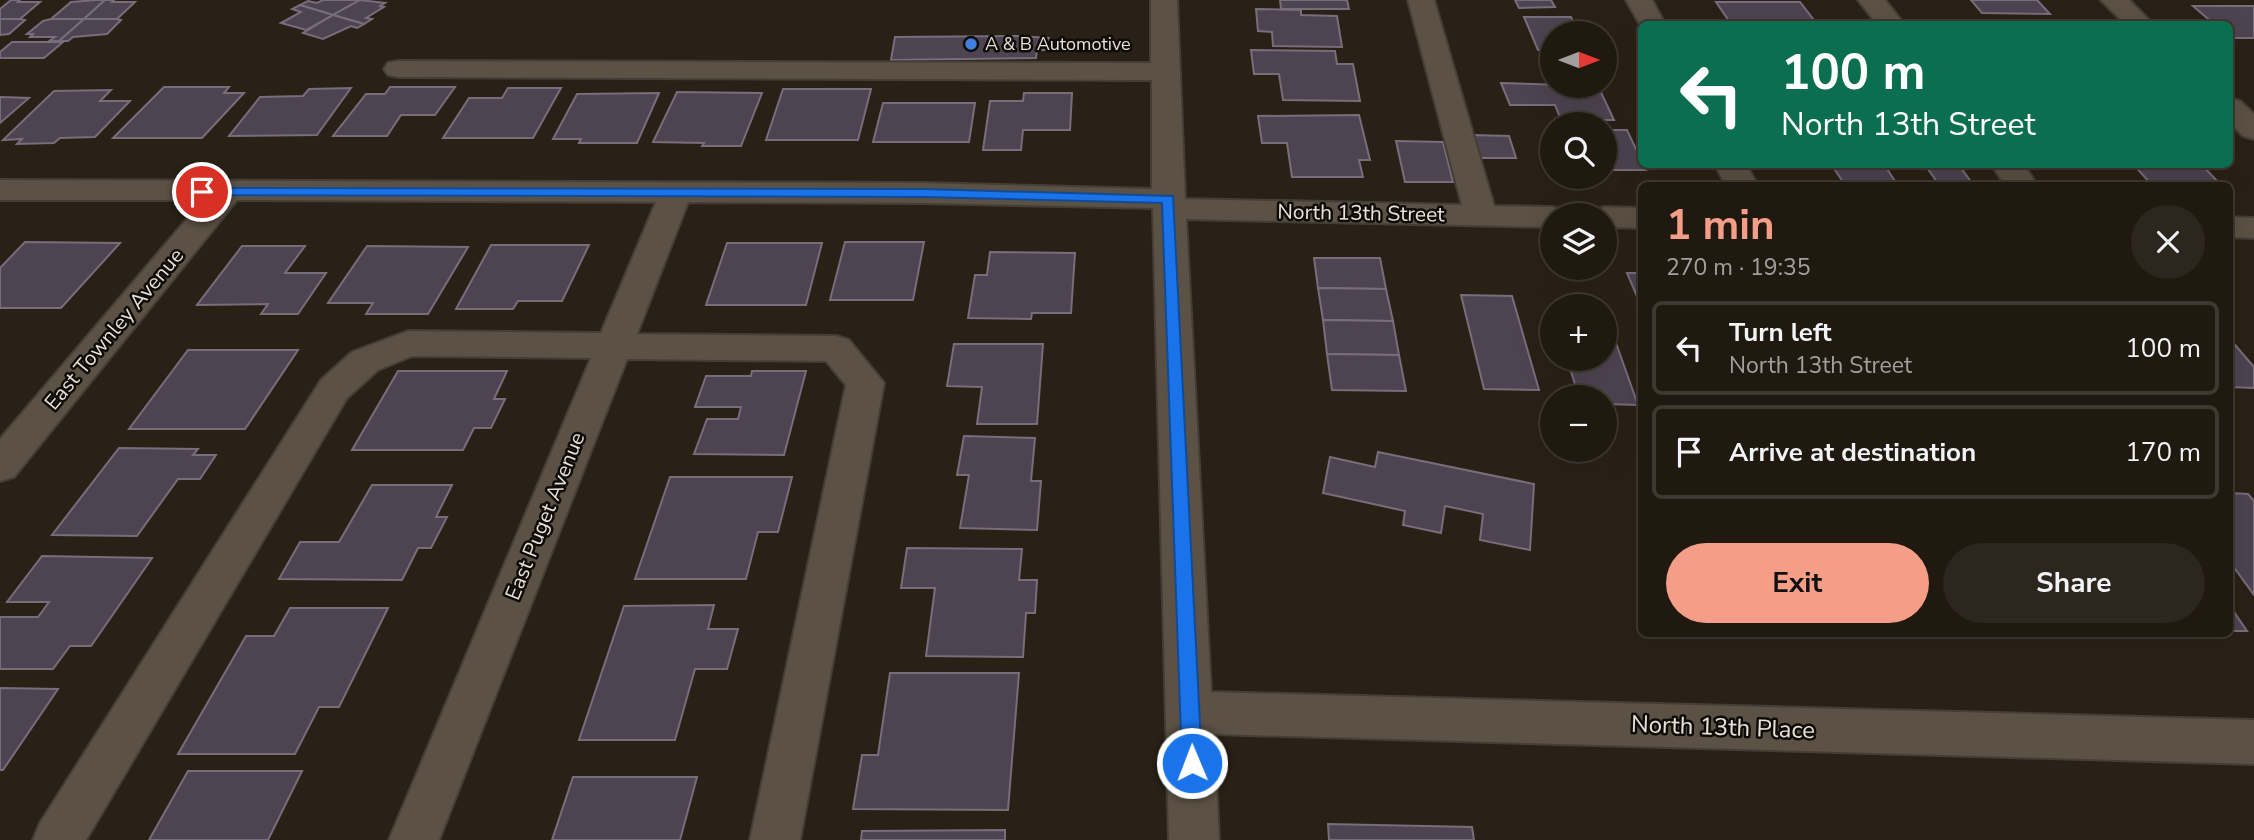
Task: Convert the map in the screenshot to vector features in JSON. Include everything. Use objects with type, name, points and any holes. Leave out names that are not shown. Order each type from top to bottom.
[{"type":"street","points":[[1164,0],[1169,204],[1194,840]]},
{"type":"street","points":[[1421,0],[1480,216]]},
{"type":"street","points":[[1639,0],[1650,21]]},
{"type":"street","points":[[1871,0],[1888,21]]},
{"type":"street","points":[[2113,0],[2137,21]]},
{"type":"street","points":[[398,69],[1167,72]]},
{"type":"street","points":[[2233,110],[2254,130]]},
{"type":"street","points":[[2009,168],[2020,182]]},
{"type":"street","name":"North 13th Street","points":[[0,190],[924,193],[1540,217]]},
{"type":"street","name":"East Townley Avenue","points":[[0,466],[227,192]]},
{"type":"street","name":"East Puget Avenue","points":[[414,840],[676,192]]},
{"type":"street","points":[[1617,218],[1638,218]]},
{"type":"street","points":[[2233,227],[2254,228]]},
{"type":"street","points":[[58,840],[334,389],[365,361],[408,343],[836,349],[865,383],[775,840]]},
{"type":"street","name":"North 13th Place","points":[[1191,712],[2254,742]]},
{"type":"building","points":[[11,0],[40,2],[20,19],[0,19],[0,9]]},
{"type":"building","points":[[105,0],[84,19],[51,19],[71,2]]},
{"type":"building","points":[[105,0],[135,2],[117,19],[84,19]]},
{"type":"building","points":[[323,0],[360,0],[333,15],[300,5],[308,1],[317,3]]},
{"type":"building","points":[[360,0],[385,3],[380,6],[384,7],[366,18],[372,19],[364,24],[333,15]]},
{"type":"building","points":[[1280,0],[1347,0],[1349,9],[1281,9]]},
{"type":"building","points":[[1515,0],[1551,0],[1555,7],[1519,8]]},
{"type":"building","points":[[1971,0],[2037,0],[2050,14],[1982,13]]},
{"type":"building","points":[[1716,2],[1800,2],[1815,21],[1729,21]]},
{"type":"building","points":[[300,5],[333,15],[306,30],[281,23],[301,12],[292,9]]},
{"type":"building","points":[[2193,6],[2254,6],[2254,38],[2233,38],[2233,21],[2210,21]]},
{"type":"building","points":[[1256,9],[1301,10],[1301,15],[1337,16],[1342,47],[1273,46],[1272,32],[1258,31]]},
{"type":"building","points":[[333,15],[364,24],[357,28],[351,26],[323,39],[303,33]]},
{"type":"building","points":[[1524,17],[1571,17],[1573,21],[1540,21],[1538,50]]},
{"type":"building","points":[[0,19],[25,20],[9,34],[0,35]]},
{"type":"building","points":[[84,19],[59,41],[49,41],[55,37],[30,37],[33,34],[27,34],[43,21]]},
{"type":"building","points":[[84,19],[121,20],[107,34],[59,41]]},
{"type":"building","name":"A & B Automotive","points":[[895,37],[1049,38],[1047,50],[1037,50],[1036,58],[891,60]]},
{"type":"building","points":[[12,42],[63,42],[44,58],[0,58],[0,52]]},
{"type":"building","points":[[1251,50],[1335,51],[1337,64],[1353,64],[1360,101],[1283,100],[1279,74],[1254,74]]},
{"type":"building","points":[[1501,83],[1540,84],[1540,98],[1604,98],[1610,112],[1558,112],[1555,105],[1510,105]]},
{"type":"building","points":[[164,87],[229,87],[224,93],[244,93],[202,138],[113,138]]},
{"type":"building","points":[[390,87],[455,87],[435,115],[401,115],[387,136],[333,136],[366,94],[385,94]]},
{"type":"building","points":[[351,88],[317,135],[229,136],[260,97],[303,96],[309,89]]},
{"type":"building","points":[[508,88],[561,88],[533,138],[443,138],[469,98],[502,98]]},
{"type":"building","points":[[783,89],[871,89],[858,140],[766,140]]},
{"type":"building","points":[[111,90],[100,101],[130,101],[95,137],[60,138],[54,143],[17,144],[22,139],[3,140],[54,91]]},
{"type":"building","points":[[677,92],[762,93],[741,146],[653,142]]},
{"type":"building","points":[[659,93],[637,143],[579,143],[581,139],[553,139],[577,94]]},
{"type":"building","points":[[1024,93],[1072,93],[1070,130],[1023,130],[1021,150],[983,150],[990,101],[1023,101]]},
{"type":"building","points":[[0,97],[29,98],[0,123]]},
{"type":"building","points":[[883,103],[975,103],[969,142],[873,142]]},
{"type":"building","points":[[1359,115],[1370,160],[1359,160],[1363,177],[1292,177],[1287,143],[1262,143],[1258,116]]},
{"type":"building","points":[[1617,130],[1627,130],[1638,153],[1638,168],[1646,170],[1617,170]]},
{"type":"building","points":[[1472,135],[1509,136],[1516,158],[1479,158]]},
{"type":"building","points":[[1396,141],[1443,142],[1453,182],[1405,182]]},
{"type":"building","points":[[1834,168],[1887,168],[1895,182],[1843,182]]},
{"type":"building","points":[[1927,168],[1961,168],[1971,182],[1937,182]]},
{"type":"building","points":[[2137,168],[2205,168],[2218,182],[2149,182]]},
{"type":"building","points":[[25,242],[120,243],[61,308],[0,308],[0,268]]},
{"type":"building","points":[[845,242],[924,242],[913,300],[830,300]]},
{"type":"building","points":[[727,243],[822,243],[806,305],[706,305]]},
{"type":"building","points":[[491,245],[589,245],[562,301],[518,301],[513,309],[456,309]]},
{"type":"building","points":[[242,246],[305,246],[285,273],[326,273],[298,314],[261,314],[268,304],[197,305]]},
{"type":"building","points":[[367,246],[468,247],[428,314],[366,314],[373,303],[328,303]]},
{"type":"building","points":[[990,252],[1075,253],[1071,313],[1032,313],[1031,319],[968,318],[975,275],[987,275]]},
{"type":"building","points":[[1314,258],[1380,258],[1386,289],[1318,288]]},
{"type":"building","points":[[1627,273],[1638,273],[1638,299]]},
{"type":"building","points":[[1318,288],[1386,289],[1393,321],[1323,320]]},
{"type":"building","points":[[1461,295],[1512,296],[1539,390],[1484,389]]},
{"type":"building","points":[[1323,320],[1393,321],[1399,355],[1327,354]]},
{"type":"building","points":[[2233,342],[2254,367],[2254,388],[2233,387]]},
{"type":"building","points":[[954,344],[1043,344],[1037,424],[977,424],[982,387],[947,386]]},
{"type":"building","points":[[1617,346],[1638,405],[1617,404],[1617,385],[1575,385],[1571,371],[1617,371]]},
{"type":"building","points":[[188,350],[298,350],[245,429],[129,429]]},
{"type":"building","points":[[1327,354],[1399,355],[1406,391],[1332,390]]},
{"type":"building","points":[[398,371],[507,371],[494,399],[505,399],[491,428],[474,428],[463,450],[352,450]]},
{"type":"building","points":[[752,371],[806,371],[784,455],[694,454],[707,419],[738,419],[741,407],[695,407],[706,376],[751,376]]},
{"type":"building","points":[[964,436],[1035,438],[1031,481],[1041,481],[1037,530],[960,528],[969,475],[957,475]]},
{"type":"building","points":[[119,448],[198,449],[193,455],[216,455],[200,479],[178,479],[137,536],[52,535]]},
{"type":"building","points":[[1378,452],[1534,484],[1530,550],[1480,540],[1483,514],[1445,506],[1441,533],[1403,525],[1405,511],[1323,493],[1330,457],[1375,467]]},
{"type":"building","points":[[670,477],[792,477],[778,532],[758,532],[746,579],[635,579]]},
{"type":"building","points":[[372,485],[452,485],[436,517],[447,517],[431,548],[418,548],[402,580],[279,579],[300,542],[339,542]]},
{"type":"building","points":[[2233,493],[2248,494],[2254,501],[2254,595],[2233,566]]},
{"type":"building","points":[[907,548],[1022,549],[1019,580],[1037,580],[1035,613],[1026,613],[1023,657],[926,656],[935,588],[901,588]]},
{"type":"building","points":[[42,556],[152,558],[91,646],[70,646],[53,669],[0,669],[0,617],[38,617],[49,602],[7,602]]},
{"type":"building","points":[[714,605],[708,629],[738,629],[727,669],[695,669],[675,740],[579,740],[624,606]]},
{"type":"building","points":[[290,608],[388,608],[339,707],[319,707],[295,754],[178,754],[246,636],[274,636]]},
{"type":"building","points":[[2233,610],[2247,631],[2233,631]]},
{"type":"building","points":[[890,673],[1019,673],[1008,810],[853,809],[862,755],[878,755]]},
{"type":"building","points":[[0,688],[58,689],[3,770],[0,770]]},
{"type":"building","points":[[188,771],[302,771],[268,840],[149,840]]},
{"type":"building","points":[[573,777],[697,777],[680,840],[552,840]]},
{"type":"building","points":[[1328,824],[1472,827],[1474,840],[1329,840]]},
{"type":"building","points":[[1005,830],[1005,840],[861,840],[862,831]]},
{"type":"place","name":"A & B Automotive","points":[[971,44]]},
{"type":"route","points":[[202,192],[924,193],[1169,199],[1192,763]]}]
